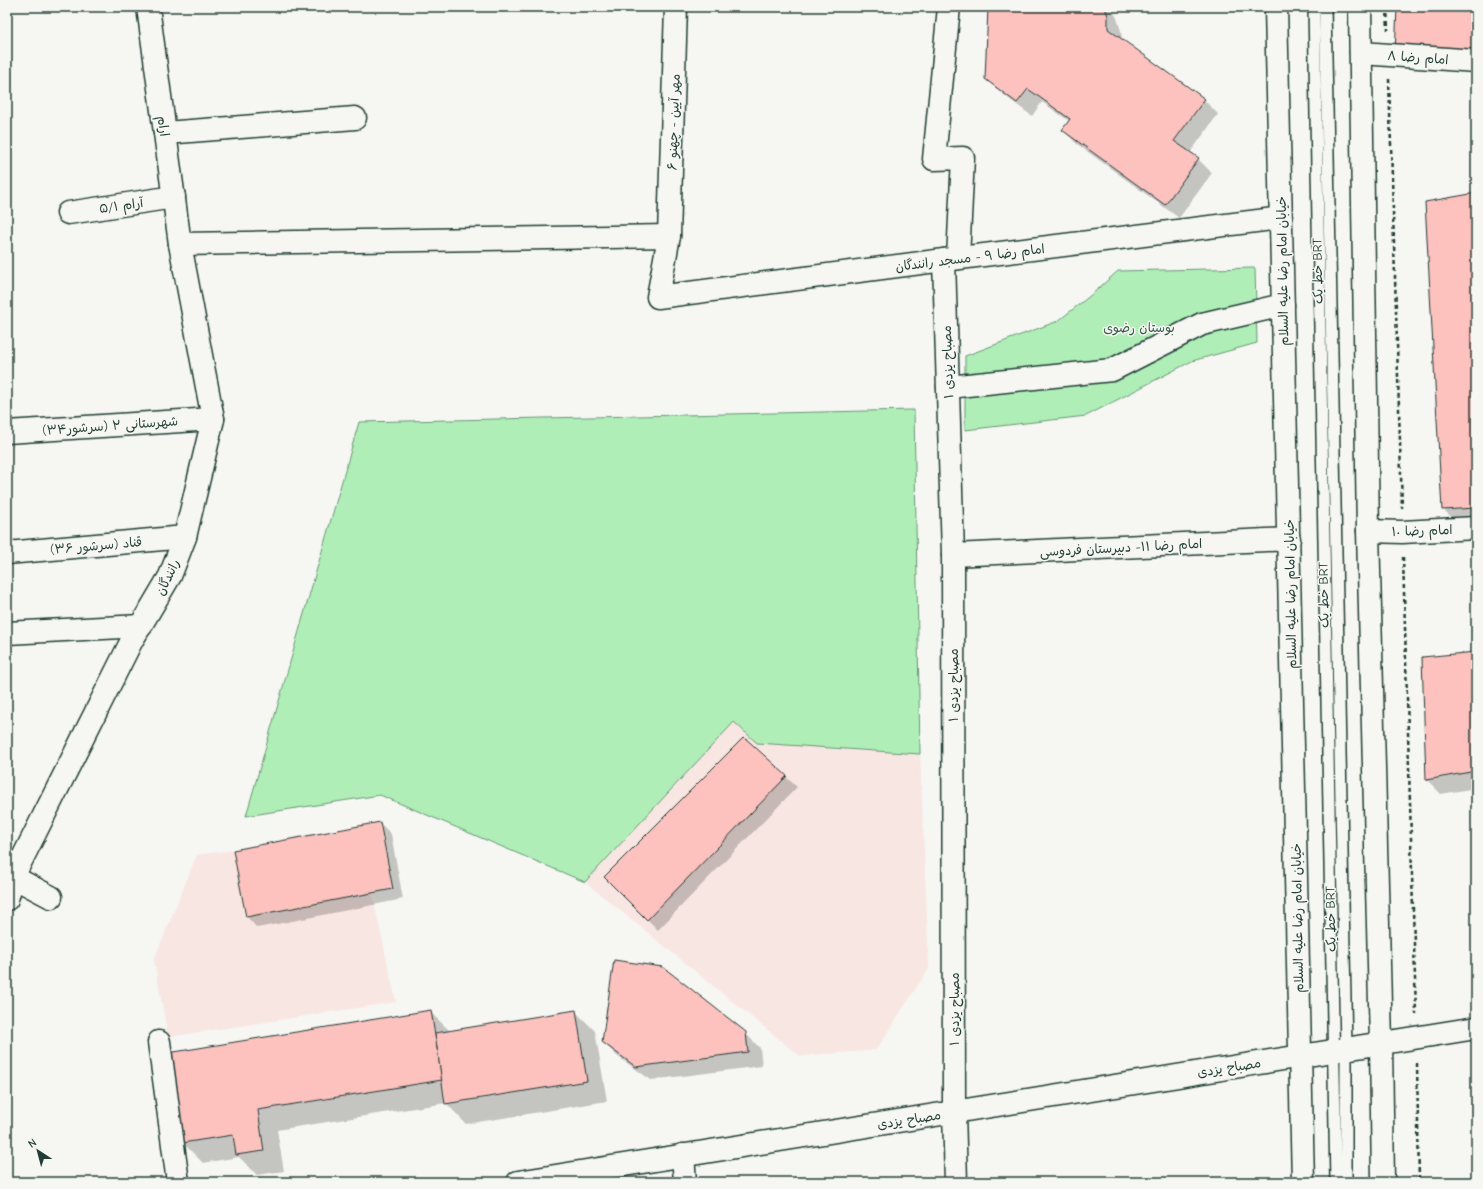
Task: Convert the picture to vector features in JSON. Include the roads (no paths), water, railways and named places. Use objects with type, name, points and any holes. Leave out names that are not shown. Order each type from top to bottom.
[{"type":"street","name":"ارام","points":[[148,7],[180,244]]},
{"type":"street","name":"مهر آیین - چهنو ۶","points":[[658,298],[669,236],[676,7]]},
{"type":"street","name":"مصباح یزدی ۱","points":[[948,7],[934,159],[963,158],[951,259],[948,387],[953,554],[954,1111],[956,1182]]},
{"type":"street","name":"خیابان امام رضا علیه السلام","points":[[1276,7],[1303,1182]]},
{"type":"street","points":[[1360,7],[1368,531],[1381,1043],[1383,1182]]},
{"type":"street","name":"امام رضا ۸","points":[[1361,53],[1476,61]]},
{"type":"street","points":[[165,133],[355,118]]},
{"type":"street","name":"آرام ۵/۱","points":[[68,213],[174,197]]},
{"type":"street","name":"امام رضا ۹ - مسجد رانندگان","points":[[658,298],[951,259],[1281,218]]},
{"type":"street","points":[[180,244],[669,236]]},
{"type":"street","name":"رانندگان","points":[[7,899],[10,878],[131,642],[170,576],[185,537],[213,418],[180,244]]},
{"type":"street","points":[[948,387],[1112,370],[1202,324],[1283,305]]},
{"type":"street","name":"شهرستانی ۲ (سرشور۳۴)","points":[[7,432],[213,418]]},
{"type":"street","name":"امام رضا ۱۰","points":[[1368,531],[1402,532],[1476,528]]},
{"type":"street","name":"قناد (سرشور ۳۶)","points":[[7,553],[185,537]]},
{"type":"street","name":"امام رضا ۱۱- دبیرستان فردوسی","points":[[953,554],[1288,539]]},
{"type":"street","points":[[7,633],[141,626]]},
{"type":"street","points":[[10,878],[51,897]]},
{"type":"street","name":"مصباح یزدی","points":[[518,1182],[1300,1055],[1476,1028]]},
{"type":"street","points":[[159,1042],[178,1182]]},
{"type":"street","points":[[683,1155],[685,1182]]},
{"type":"lane","name":"خط یک BRT","points":[[1314,7],[1340,1050],[1346,1182]]},
{"type":"lane","name":"خط یک BRT","points":[[1325,7],[1340,1050],[1336,1182]]},
{"type":"park label","name":"بوستان رضوی","points":[[1139,327]]}]
